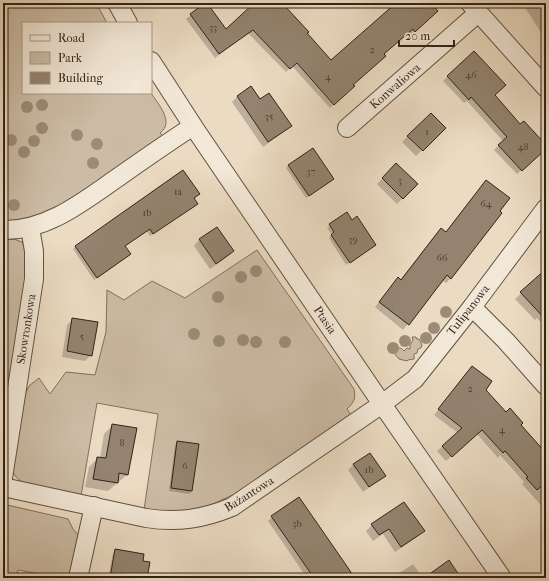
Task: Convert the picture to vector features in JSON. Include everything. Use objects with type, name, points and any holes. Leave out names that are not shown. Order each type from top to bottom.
[{"type":"street","points":[[117,3],[127,22]]},
{"type":"street","points":[[474,8],[546,88]]},
{"type":"street","name":"Konwaliowa","points":[[347,128],[474,8]]},
{"type":"street","name":"Ptasia","points":[[152,63],[193,126],[502,578]]},
{"type":"street","points":[[3,230],[30,228],[78,206],[193,126]]},
{"type":"street","name":"Tulipanowa","points":[[382,404],[414,378],[472,307],[546,208]]},
{"type":"street","name":"Skowronkowa","points":[[3,478],[34,279],[34,250],[30,228]]},
{"type":"street","points":[[472,307],[506,340],[546,386]]},
{"type":"street","name":"Bażantowa","points":[[3,487],[146,518],[168,521],[195,519],[220,512],[243,499],[382,404]]},
{"type":"street","points":[[78,578],[94,506]]},
{"type":"green space","points":[[3,3],[96,3],[106,22],[22,22],[22,94],[152,94],[166,118],[164,129],[160,133],[164,137],[69,204],[39,219],[3,224]]},
{"type":"green space","points":[[3,239],[14,239],[22,242],[27,253],[29,275],[3,432],[3,403],[5,390],[3,390]]},
{"type":"green space","points":[[257,250],[354,389],[354,400],[347,409],[351,415],[241,491],[209,506],[173,513],[144,510],[158,414],[97,403],[81,496],[26,484],[16,477],[12,466],[24,397],[29,386],[39,378],[50,394],[66,372],[95,375],[106,332],[107,290],[124,300],[152,281],[185,298]]},
{"type":"green space","points":[[412,337],[419,339],[422,345],[421,348],[414,354],[414,359],[407,361],[399,359],[394,353],[395,349],[400,348],[404,351],[407,348],[410,349],[410,345],[413,340]]},
{"type":"green space","points":[[3,504],[68,519],[73,529],[80,537],[71,578],[64,578],[61,574],[51,576],[18,570],[16,578],[3,578]]},
{"type":"building","points":[[207,3],[226,29],[254,3],[282,3],[309,32],[307,33],[331,60],[396,3],[431,3],[438,11],[415,32],[413,29],[384,54],[386,56],[353,85],[355,86],[334,105],[297,63],[290,69],[253,30],[219,54],[190,14]]},
{"type":"building","points":[[474,51],[506,85],[495,95],[520,124],[524,121],[546,145],[546,149],[522,171],[498,145],[507,137],[471,97],[469,100],[447,76]]},
{"type":"building","points":[[251,86],[260,99],[269,93],[292,126],[268,142],[237,96]]},
{"type":"building","points":[[431,113],[446,128],[423,151],[407,136]]},
{"type":"building","points":[[313,148],[334,179],[309,196],[288,165]]},
{"type":"building","points":[[396,163],[418,184],[403,199],[382,178]]},
{"type":"building","points":[[183,170],[200,194],[194,198],[198,204],[153,234],[150,229],[125,246],[131,254],[97,278],[75,246]]},
{"type":"building","points":[[486,180],[510,198],[500,211],[502,213],[451,279],[447,275],[409,325],[379,302],[398,277],[401,280],[441,228],[446,232]]},
{"type":"building","points":[[347,212],[352,220],[357,216],[376,245],[350,263],[331,235],[334,232],[329,224]]},
{"type":"building","points":[[217,227],[234,251],[216,264],[199,239]]},
{"type":"building","points":[[546,269],[546,320],[520,292]]},
{"type":"building","points":[[72,318],[98,322],[92,356],[67,351]]},
{"type":"building","points":[[472,366],[492,381],[486,390],[506,412],[510,408],[523,423],[521,425],[546,453],[546,482],[537,490],[526,478],[528,477],[505,451],[503,453],[482,430],[452,457],[442,446],[462,428],[438,409]]},
{"type":"building","points":[[112,424],[137,428],[128,475],[119,473],[118,483],[93,479],[97,457],[106,458]]},
{"type":"building","points":[[177,441],[199,444],[192,491],[171,488]]},
{"type":"building","points":[[370,453],[386,476],[369,487],[353,464]]},
{"type":"building","points":[[299,497],[355,578],[314,578],[271,516]]},
{"type":"building","points":[[404,502],[425,531],[401,547],[389,529],[379,535],[371,524]]},
{"type":"building","points":[[115,549],[144,554],[143,561],[150,562],[147,578],[110,578]]},
{"type":"building","points":[[449,560],[461,578],[424,578]]}]
